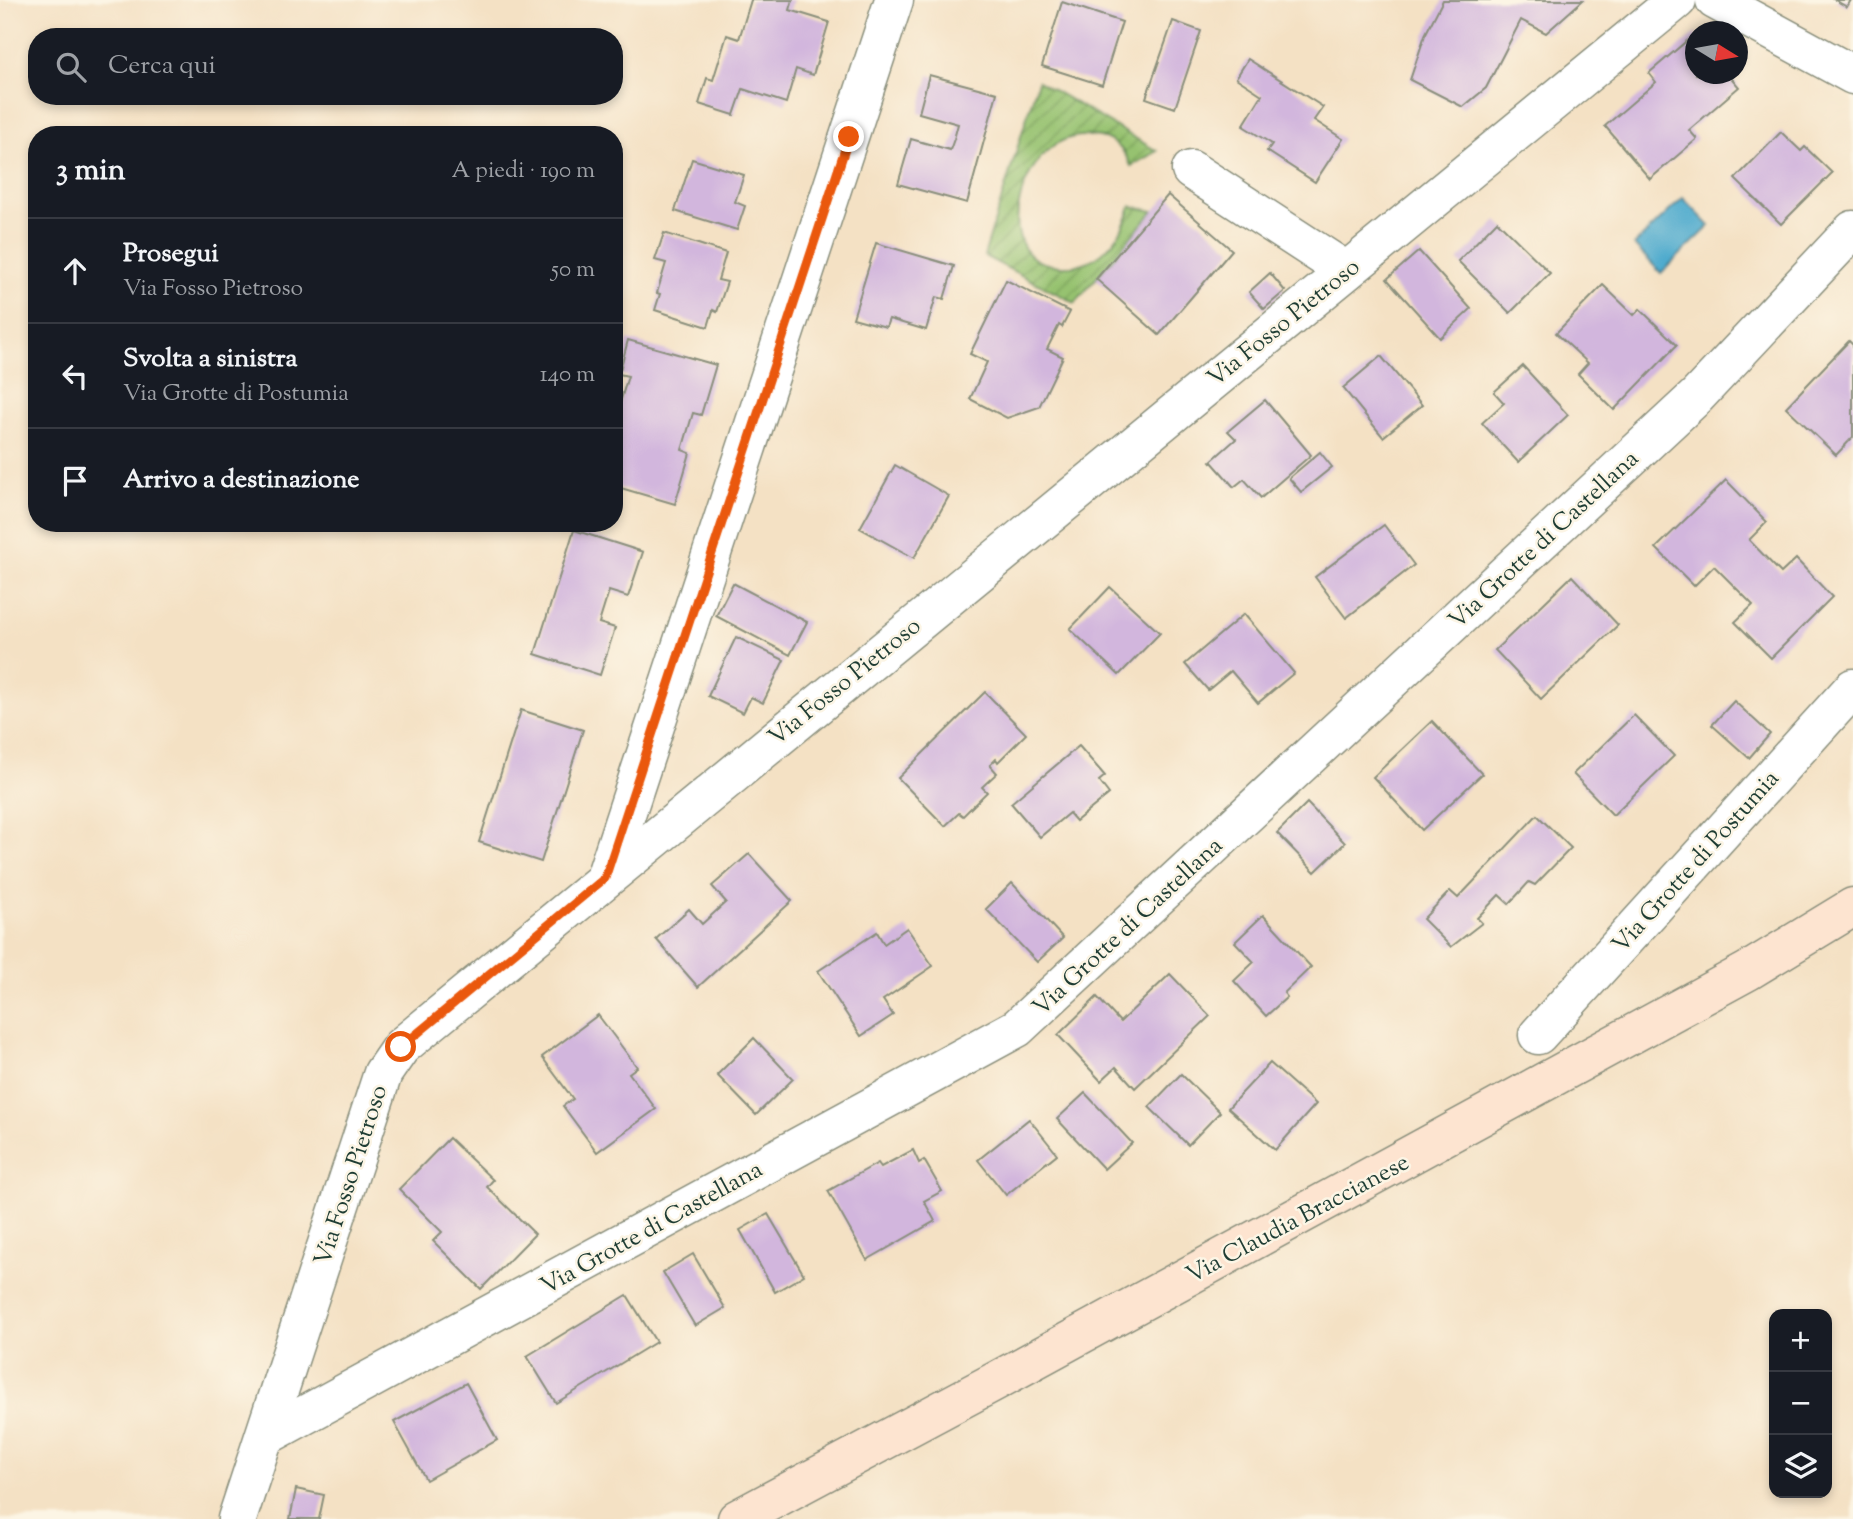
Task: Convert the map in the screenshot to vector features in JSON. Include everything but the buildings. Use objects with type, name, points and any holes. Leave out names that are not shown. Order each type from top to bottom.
[{"type":"main road","name":"Via Claudia Braccianese","points":[[737,1519],[1699,998],[1853,907]]},
{"type":"street","points":[[605,878],[894,0]]},
{"type":"street","name":"Via Fosso Pietroso","points":[[237,1519],[383,1073],[390,1059],[401,1047],[1677,0]]},
{"type":"street","points":[[1715,0],[1853,75]]},
{"type":"street","points":[[1191,170],[1346,271]]},
{"type":"street","name":"Via Grotte di Castellana","points":[[266,1436],[1017,1028],[1696,397],[1853,230]]},
{"type":"street","name":"Via Grotte di Postumia","points":[[1538,1035],[1853,688]]},
{"type":"green space","points":[[1038,81],[1157,151],[1131,166],[1121,149],[1111,141],[1099,137],[1078,137],[1056,144],[1044,153],[1034,166],[1020,199],[1017,217],[1024,248],[1041,262],[1060,266],[1086,262],[1097,257],[1115,240],[1131,206],[1154,211],[1075,303],[984,256]]},
{"type":"water","points":[[1683,198],[1710,226],[1661,273],[1634,245]]},
{"type":"route","points":[[401,1047],[605,878],[849,137]]}]
